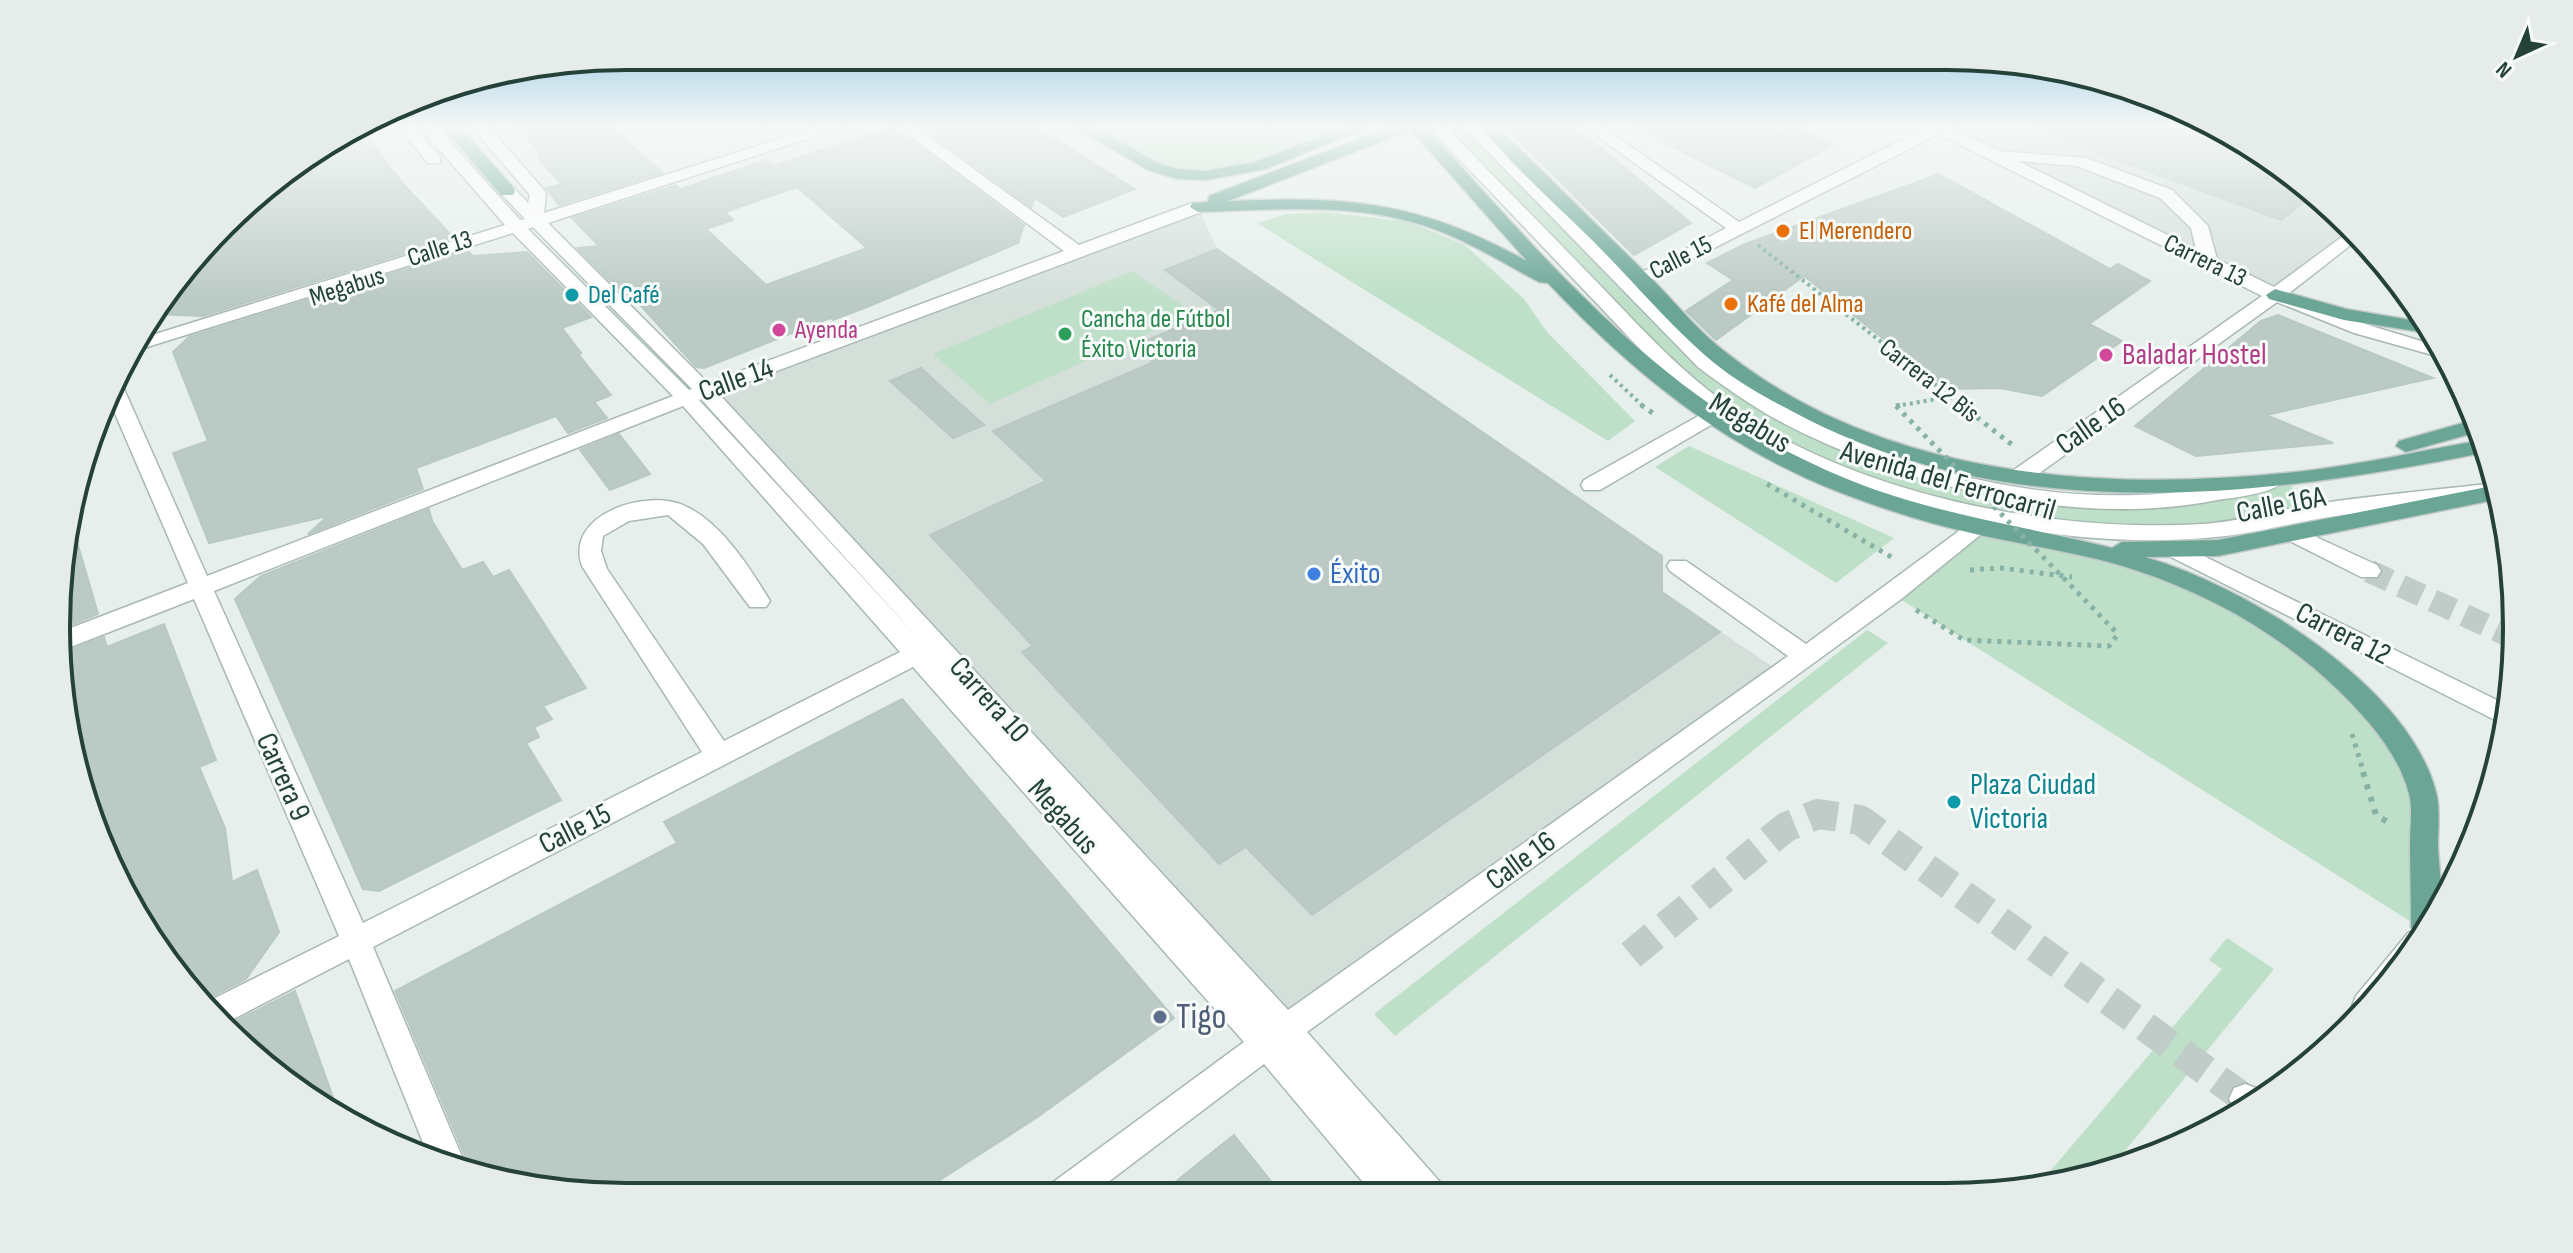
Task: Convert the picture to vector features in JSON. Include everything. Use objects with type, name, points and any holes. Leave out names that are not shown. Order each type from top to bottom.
[{"type":"main road","name":"Carrera 10","points":[[500,183],[507,191]]},
{"type":"main road","name":"Calle 14","points":[[1198,207],[1259,183]]},
{"type":"main road","name":"Avenida del Ferrocarril","points":[[1466,183],[1561,287],[1656,375],[1709,418],[1766,451],[1822,477],[1894,504],[2072,547]]},
{"type":"main road","name":"Avenida del Ferrocarril","points":[[1543,183],[1720,358],[1757,386],[1812,416],[1879,443],[1966,468],[2086,487],[2170,488],[2284,480]]},
{"type":"main road","points":[[1198,207],[1330,206],[1417,218],[1470,239],[1561,287]]},
{"type":"main road","points":[[2275,295],[2344,314],[2415,326]]},
{"type":"main road","name":"Calle 16A","points":[[2284,480],[2468,435]]},
{"type":"main road","name":"Calle 16A","points":[[2072,547],[2177,551],[2218,548],[2487,494]]},
{"type":"main road","points":[[2072,547],[2144,565],[2215,593],[2262,618],[2315,655],[2370,706],[2410,764],[2423,793],[2426,909]]},
{"type":"street","points":[[453,183],[494,232]]},
{"type":"street","points":[[476,183],[488,198],[524,226],[560,271],[696,395]]},
{"type":"street","points":[[524,226],[538,194],[529,183]]},
{"type":"street","name":"Calle 13","points":[[149,342],[658,183]]},
{"type":"street","points":[[983,183],[1077,252]]},
{"type":"street","name":"Megabus","points":[[1492,183],[1684,381],[1722,410],[1778,442],[1830,466],[1897,490],[1975,512],[2118,534],[2205,531],[2319,511],[2486,492]]},
{"type":"street","name":"Megabus","points":[[1538,183],[1705,363],[1745,394],[1845,445],[1969,482],[2097,502],[2179,500],[2284,480]]},
{"type":"street","points":[[1673,183],[1738,229]]},
{"type":"street","name":"Calle 15","points":[[1639,279],[1826,183]]},
{"type":"street","name":"Carrera 13","points":[[2048,183],[2275,295],[2361,329],[2429,350]]},
{"type":"street","points":[[2139,183],[2166,194],[2199,226],[2209,263]]},
{"type":"street","name":"Carrera 10","points":[[507,191],[524,226],[696,395],[1276,1037],[1417,1183]]},
{"type":"street","name":"Calle 14","points":[[70,638],[696,395],[1198,207]]},
{"type":"street","name":"Megabus","points":[[143,351],[524,226]]},
{"type":"street","name":"Calle 16","points":[[2019,477],[2275,295],[2347,240]]},
{"type":"street","name":"Carrera 9","points":[[118,399],[356,941],[443,1151]]},
{"type":"street","points":[[1592,485],[1709,418]]},
{"type":"street","points":[[716,757],[712,743],[596,571],[588,553],[594,531],[609,520],[629,514],[659,506],[675,509],[707,534],[758,601]]},
{"type":"street","name":"Calle 16","points":[[1080,1183],[1276,1037],[1892,594],[1979,527]]},
{"type":"street","points":[[2292,533],[2369,571]]},
{"type":"street","name":"Carrera 12","points":[[2177,551],[2496,711]]},
{"type":"street","points":[[1678,566],[1806,656]]},
{"type":"street","name":"Calle 15","points":[[223,1009],[927,649]]},
{"type":"street","points":[[1276,1037],[1387,1183]]},
{"type":"path","name":"Carrera 12 Bis","points":[[1738,229],[2038,464]]},
{"type":"path","points":[[1606,371],[1637,402],[1683,433]]},
{"type":"path","points":[[1892,594],[1964,640],[2109,646],[2118,634],[1896,406],[1949,397]]},
{"type":"path","points":[[1758,479],[1918,574],[2001,568],[2086,578]]},
{"type":"path","points":[[2342,724],[2351,734],[2376,815],[2424,843]]},
{"type":"shaded area","points":[[2051,183],[2283,183],[2347,240],[2275,295]]},
{"type":"shaded area","name":"Éxito","points":[[1198,207],[1217,249],[1662,556],[1662,592],[1782,673],[1286,1030],[705,391]]},
{"type":"green space","points":[[1494,183],[1535,183],[1801,425],[1969,482],[2097,502],[2284,480],[2319,511],[2205,531],[2027,522],[1830,466],[1722,410]]},
{"type":"green space","points":[[1327,212],[1410,222],[1465,245],[1524,299],[1547,332],[1635,421],[1608,441],[1257,223],[1287,214]]},
{"type":"green space","name":"Cancha de Fútbol Éxito Victoria","points":[[1132,271],[1193,313],[990,404],[933,354]]},
{"type":"green space","points":[[1689,446],[1894,538],[1836,583],[1655,467]]},
{"type":"green space","points":[[1979,527],[2108,554],[2284,632],[2410,764],[2423,914],[2416,925],[1892,594]]},
{"type":"green space","points":[[1867,630],[1888,643],[1395,1036],[1374,1014]]},
{"type":"green space","points":[[2227,938],[2274,969],[2123,1154],[2049,1173],[2222,969],[2209,960]]},
{"type":"building","points":[[290,183],[403,183],[454,238],[203,316],[166,315],[233,233]]},
{"type":"building","points":[[629,183],[559,205],[546,188],[562,184]]},
{"type":"building","points":[[697,183],[969,183],[1024,225],[1018,243],[867,307],[833,320],[830,318],[704,368],[696,367],[636,300],[631,302],[577,248],[599,246],[572,218],[676,185],[681,189]],"holes":[[[797,187],[867,248],[766,285],[706,229],[733,220],[725,212]]]},
{"type":"building","points":[[999,183],[1126,183],[1135,189],[1063,217],[1035,198],[1031,207]]},
{"type":"building","points":[[1562,183],[1643,183],[1691,223],[1634,255]]},
{"type":"building","points":[[1913,183],[1956,183],[2110,269],[2118,264],[2150,281],[2089,324],[2122,341],[2042,396],[2000,388],[1947,389],[1804,276],[1716,340],[1686,311],[1733,280],[1707,263],[1745,244]]},
{"type":"building","points":[[2182,183],[2283,183],[2305,202],[2281,220]]},
{"type":"building","name":"Éxito","points":[[1217,249],[1662,556],[1662,592],[1720,632],[1312,915],[1246,847],[1219,864],[1022,652],[1033,646],[930,535],[1046,481],[993,431],[1154,362],[1133,346],[1219,310],[1165,270]]},
{"type":"building","points":[[467,250],[473,256],[527,252],[591,317],[562,328],[581,353],[578,354],[611,395],[594,402],[607,418],[568,433],[556,416],[416,468],[423,489],[308,534],[328,516],[209,543],[173,453],[208,441],[173,352],[189,337]]},
{"type":"building","points":[[2278,315],[2433,378],[2266,415],[2333,443],[2196,456],[2135,426],[2261,321]]},
{"type":"building","points":[[921,368],[984,425],[953,438],[890,381]]},
{"type":"building","points":[[619,434],[650,474],[610,490],[580,450]]},
{"type":"building","points":[[429,509],[432,521],[462,570],[483,562],[493,577],[509,570],[586,688],[543,706],[552,719],[534,727],[539,737],[526,743],[561,800],[379,891],[363,889],[235,599],[261,576]]},
{"type":"building","points":[[77,542],[98,614],[70,625]]},
{"type":"building","points":[[164,624],[216,760],[199,767],[225,828],[232,882],[257,870],[279,932],[246,979],[211,997],[164,936],[127,873],[89,771],[75,699],[71,650],[104,637],[107,647]]},
{"type":"building","points":[[902,699],[1174,1018],[1039,1116],[935,1183],[590,1182],[518,1172],[466,1159],[395,991],[677,843],[664,822]]},
{"type":"building","points":[[295,991],[333,1099],[288,1068],[235,1022]]},
{"type":"building","points":[[1234,1135],[1272,1183],[1174,1183]]},
{"type":"tunnel","points":[[2369,571],[2503,633]]},
{"type":"tunnel","points":[[1631,955],[1786,827],[1818,814],[1860,820],[2243,1097]]},
{"type":"place","name":"El Merendero","points":[[1783,231]]},
{"type":"place","name":"Del Café","points":[[572,295]]},
{"type":"place","name":"Kafé del Alma","points":[[1731,304]]},
{"type":"place","name":"Ayenda","points":[[779,330]]},
{"type":"place","name":"Cancha de Fútbol Éxito Victoria","points":[[1065,334]]},
{"type":"place","name":"Baladar Hostel","points":[[2106,355]]},
{"type":"place","name":"Éxito","points":[[1314,574]]},
{"type":"place","name":"Plaza Ciudad Victoria","points":[[1954,802]]},
{"type":"place","name":"Tigo","points":[[1160,1017]]}]
